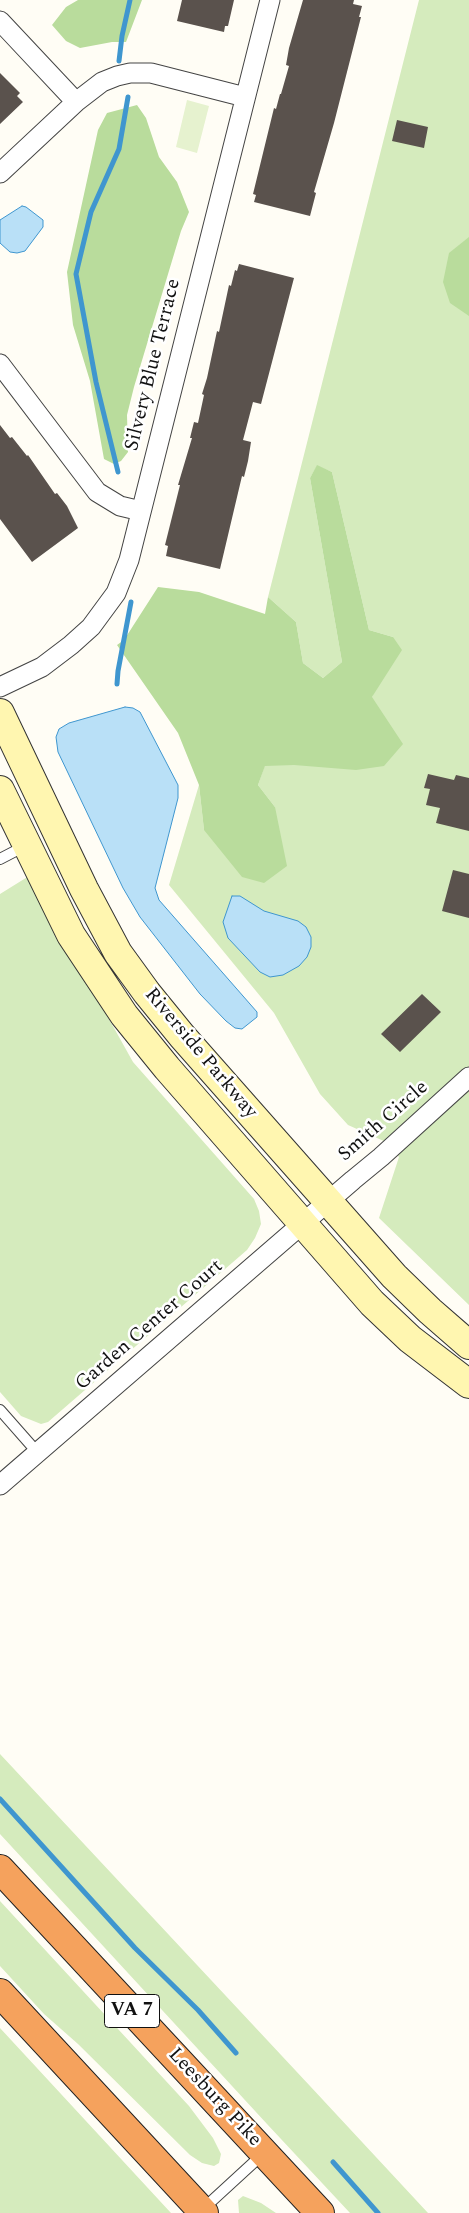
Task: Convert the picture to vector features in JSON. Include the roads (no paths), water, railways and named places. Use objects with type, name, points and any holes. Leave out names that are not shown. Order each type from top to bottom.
[{"type":"highway","name":"Leesburg Pike","points":[[0,1869],[265,2152]]},
{"type":"highway","points":[[0,1993],[203,2212]]},
{"type":"highway","name":"VA 7","points":[[265,2152],[320,2213]]},
{"type":"main road","name":"Riverside Parkway","points":[[0,713],[84,889],[118,953],[182,1036],[394,1276],[469,1345]]},
{"type":"main road","name":"Riverside Parkway","points":[[0,790],[71,935],[124,1015],[167,1068],[372,1303],[410,1339],[469,1384]]},
{"type":"street","name":"Silvery Blue Terrace","points":[[0,688],[42,667],[71,645],[105,610],[116,593],[129,560],[270,0]]},
{"type":"street","points":[[0,22],[76,102]]},
{"type":"street","points":[[0,173],[76,102],[102,82],[130,73],[151,74],[245,97]]},
{"type":"street","points":[[0,364],[97,492],[120,506],[141,511]]},
{"type":"street","name":"Smith Circle","points":[[328,1201],[381,1157],[469,1077]]},
{"type":"street","name":"Garden Center Court","points":[[0,1484],[328,1201]]},
{"type":"lane","points":[[0,859],[26,846]]},
{"type":"lane","points":[[0,1410],[37,1452]]},
{"type":"lane","points":[[203,2212],[265,2152]]},
{"type":"water","points":[[22,206],[43,220],[43,227],[25,251],[10,252],[0,243],[0,220]]},
{"type":"water","points":[[125,707],[133,708],[140,712],[178,785],[178,798],[155,888],[159,900],[257,1012],[257,1017],[242,1029],[235,1028],[226,1021],[200,994],[140,917],[123,888],[58,752],[56,737],[59,729],[69,723]]},
{"type":"water","points":[[232,896],[240,896],[264,911],[298,921],[306,927],[311,937],[311,947],[307,957],[299,966],[283,975],[270,977],[260,972],[228,938],[223,922]]},
{"type":"waterway","points":[[119,61],[130,0]]},
{"type":"waterway","points":[[118,472],[96,382],[76,274],[91,212],[119,149],[128,97]]},
{"type":"waterway","points":[[117,684],[131,602]]},
{"type":"waterway","points":[[0,1799],[135,1948],[198,2010],[236,2053]]},
{"type":"waterway","points":[[333,2162],[378,2213]]}]
